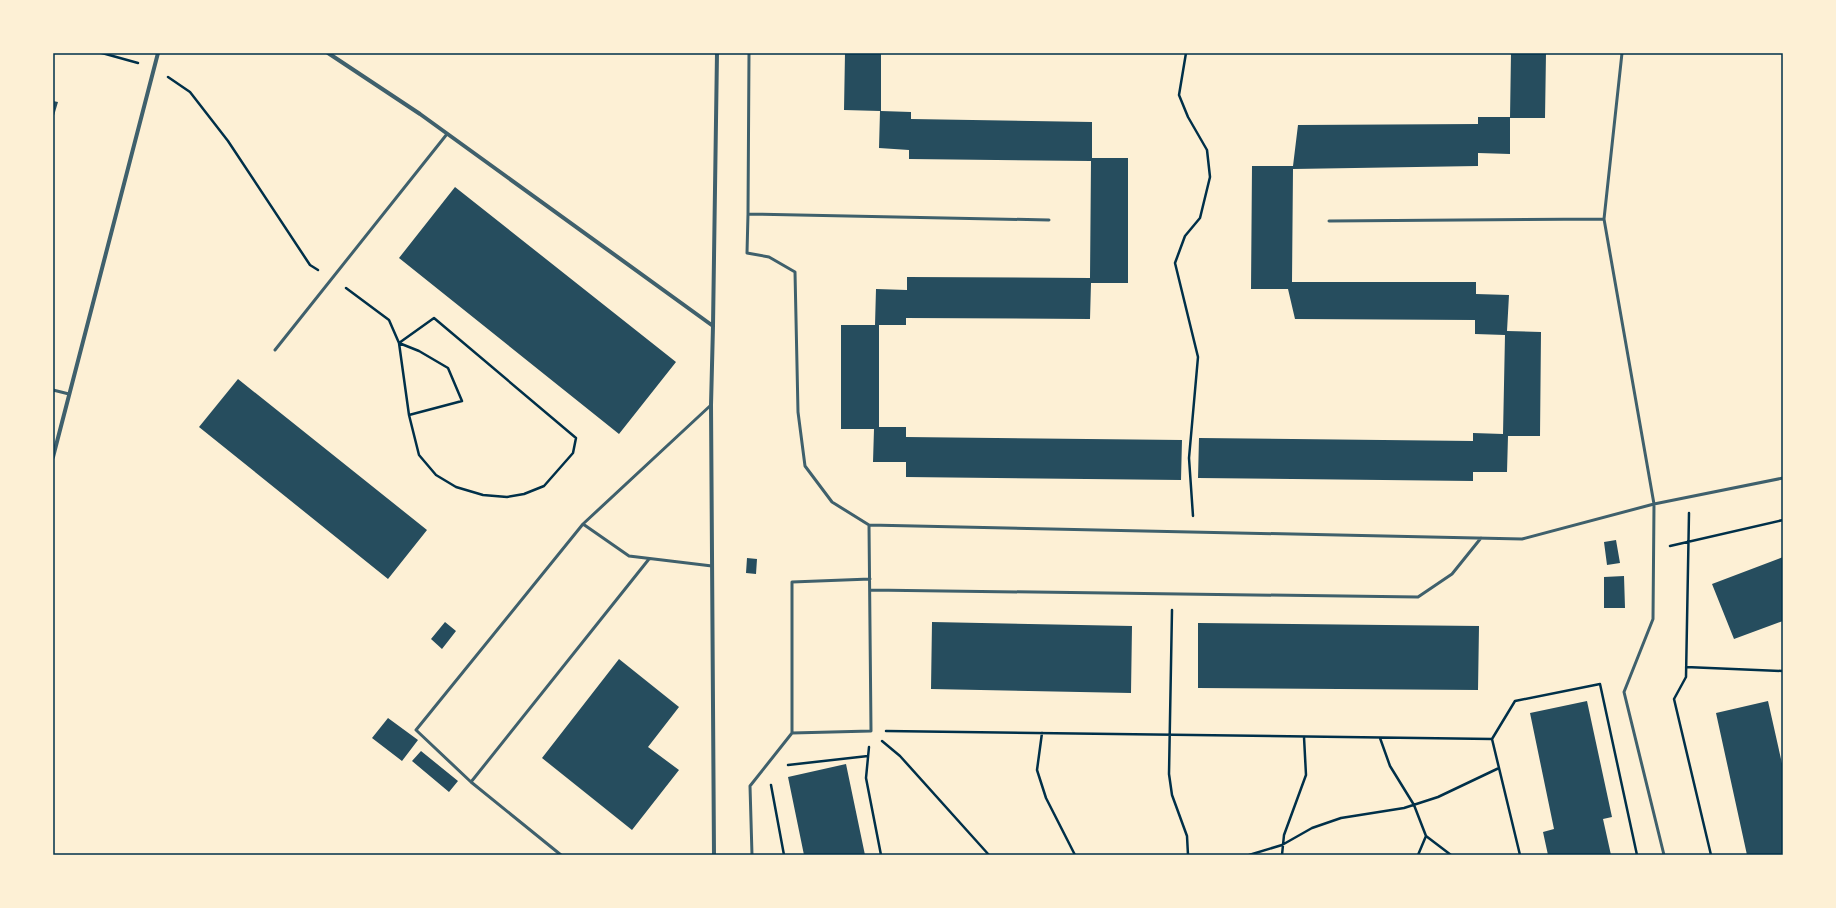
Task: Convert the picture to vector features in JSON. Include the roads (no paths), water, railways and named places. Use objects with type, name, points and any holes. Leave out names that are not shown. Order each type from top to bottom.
[{"type":"street","points":[[53,457],[158,53]]},
{"type":"street","points":[[328,53],[447,134],[713,326]]},
{"type":"street","points":[[714,855],[711,405],[717,53]]},
{"type":"lane","points":[[749,53],[747,253],[769,257],[795,272],[798,412],[805,466],[832,502],[869,525],[1522,539],[1654,504],[1783,478]]},
{"type":"lane","points":[[1622,53],[1604,219],[1654,504],[1653,619],[1624,692],[1664,855]]},
{"type":"lane","points":[[275,350],[447,134]]},
{"type":"lane","points":[[748,214],[1049,220]]},
{"type":"lane","points":[[1329,221],[1604,219]]},
{"type":"lane","points":[[53,390],[69,394]]},
{"type":"lane","points":[[561,855],[471,782],[416,730],[583,524],[711,405]]},
{"type":"lane","points":[[583,524],[629,556],[712,566]]},
{"type":"lane","points":[[792,733],[872,731],[869,525]]},
{"type":"lane","points":[[870,590],[1418,597],[1452,574],[1481,538]]},
{"type":"lane","points":[[471,782],[649,559]]},
{"type":"lane","points":[[752,855],[750,786],[792,733],[792,582],[870,579]]}]
